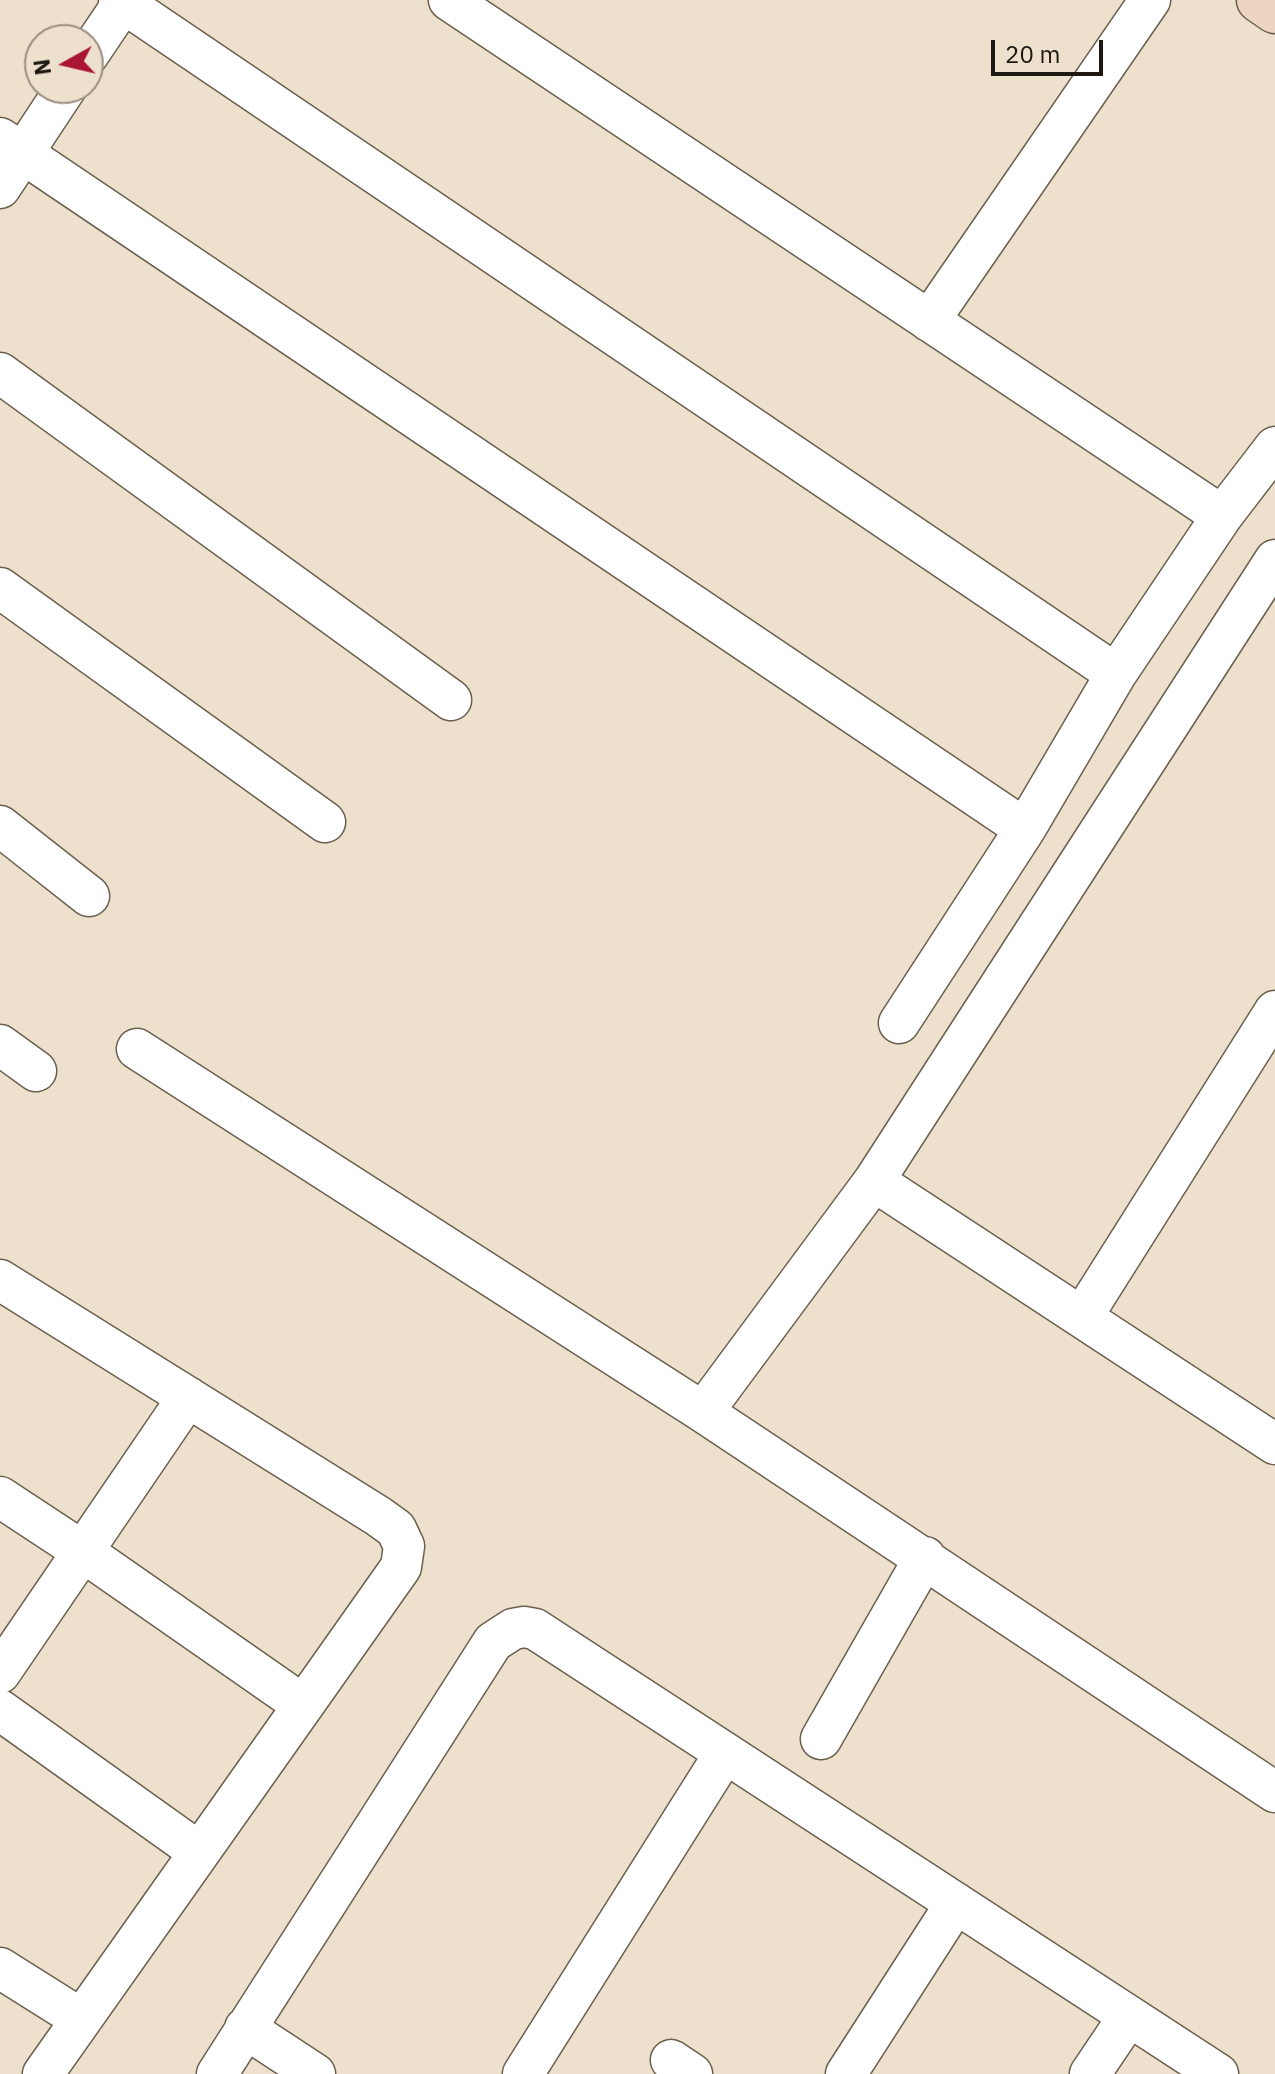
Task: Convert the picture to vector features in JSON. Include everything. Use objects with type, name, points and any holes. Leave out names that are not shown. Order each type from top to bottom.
[{"type":"street","points":[[449,0],[1222,516]]},
{"type":"street","points":[[929,321],[1150,0]]},
{"type":"street","points":[[1259,0],[1275,11]]},
{"type":"street","points":[[104,30],[122,1],[1116,674]]},
{"type":"street","points":[[0,188],[11,146],[51,104]]},
{"type":"street","points":[[11,146],[1025,829]]},
{"type":"street","points":[[0,373],[451,700]]},
{"type":"street","points":[[899,1023],[1025,829],[1116,674],[1222,516],[1275,447]]},
{"type":"street","points":[[703,1412],[874,1181],[1275,560]]},
{"type":"street","points":[[0,588],[325,822]]},
{"type":"street","points":[[0,826],[89,896]]},
{"type":"street","points":[[1082,1317],[1275,1011]]},
{"type":"street","points":[[0,1045],[36,1071]]},
{"type":"street","points":[[137,1049],[703,1412],[1275,1792]]},
{"type":"street","points":[[874,1181],[1082,1317],[1271,1432]]},
{"type":"street","points":[[0,1280],[378,1516],[396,1529],[404,1546],[401,1567],[43,2074]]},
{"type":"street","points":[[0,1673],[188,1397]]},
{"type":"street","points":[[0,1497],[303,1705]]},
{"type":"street","points":[[821,1739],[925,1557]]},
{"type":"street","points":[[217,2074],[493,1642],[513,1629],[535,1629],[1218,2074]]},
{"type":"street","points":[[0,1710],[199,1852]]},
{"type":"street","points":[[523,2074],[725,1753]]},
{"type":"street","points":[[846,2074],[956,1903]]},
{"type":"street","points":[[0,1968],[81,2019]]},
{"type":"street","points":[[1090,2074],[1129,2016]]},
{"type":"street","points":[[245,2028],[315,2074]]}]
